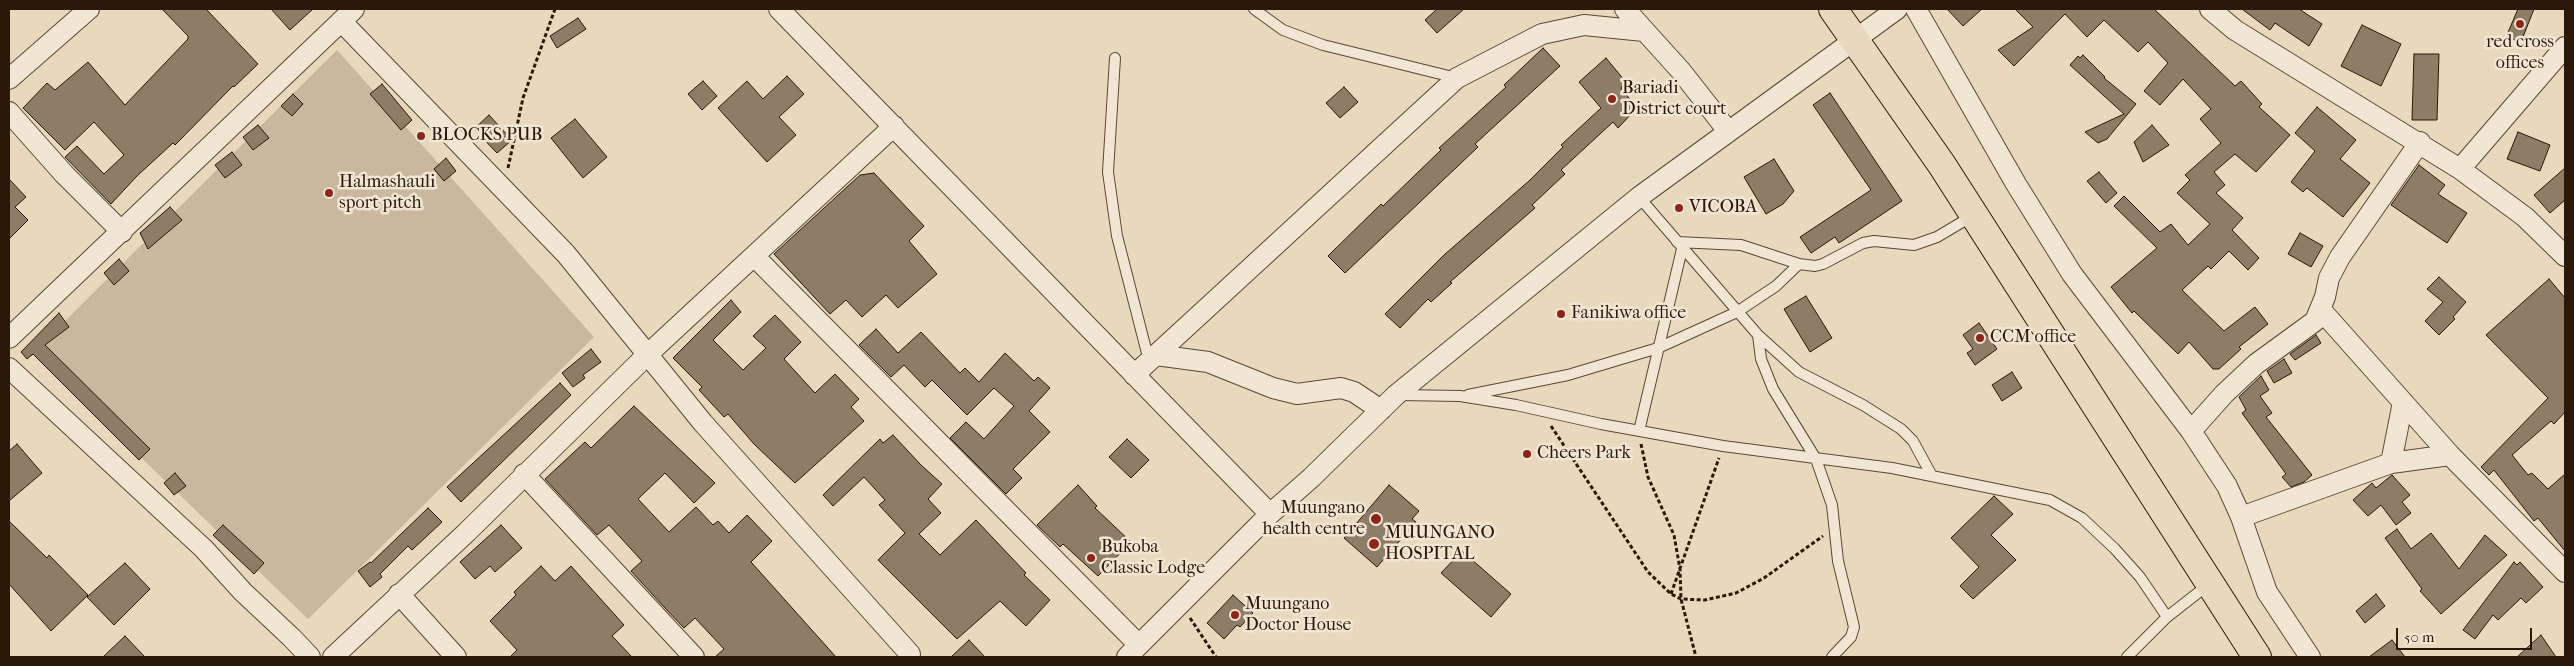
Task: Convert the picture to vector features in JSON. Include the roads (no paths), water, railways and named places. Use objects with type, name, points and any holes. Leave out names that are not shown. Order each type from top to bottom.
[{"type":"highway","points":[[1833,9],[1974,214],[2257,657]]},
{"type":"street","points":[[9,79],[88,9]]},
{"type":"street","points":[[779,9],[1270,514]]},
{"type":"street","points":[[1625,9],[1681,71],[1728,131]]},
{"type":"street","points":[[755,257],[1133,651],[1270,514],[1311,478],[1396,395],[1639,197],[1897,9]]},
{"type":"street","points":[[1916,9],[2016,184],[2072,274],[2191,431],[2227,486],[2241,517],[2267,592],[2310,657]]},
{"type":"street","points":[[2210,9],[2235,30],[2420,142],[2460,169],[2525,218],[2565,256]]},
{"type":"street","points":[[9,338],[348,15],[504,189],[566,254],[647,355],[759,488],[910,654]]},
{"type":"street","points":[[1134,375],[1457,78],[1542,34],[1584,25],[1644,31]]},
{"type":"street","points":[[2460,169],[2565,47]]},
{"type":"street","points":[[9,112],[64,174],[122,232]]},
{"type":"street","points":[[333,657],[467,532],[647,355],[755,257],[894,126]]},
{"type":"street","points":[[2191,431],[2224,394],[2256,364],[2312,324],[2321,310],[2329,278],[2340,257],[2420,142]]},
{"type":"street","points":[[2321,310],[2450,455],[2562,564]]},
{"type":"street","points":[[1152,358],[1208,362],[1273,388],[1297,394],[1341,388],[1354,392],[1380,410]]},
{"type":"street","points":[[9,368],[204,550],[243,592],[310,657]]},
{"type":"street","points":[[2391,463],[2402,402]]},
{"type":"street","points":[[2241,517],[2391,463],[2450,455]]},
{"type":"street","points":[[524,474],[694,657]]},
{"type":"street","points":[[399,594],[456,657]]},
{"type":"lane","points":[[1254,9],[1283,30],[1323,45],[1457,78]]},
{"type":"lane","points":[[1115,58],[1108,172],[1117,236],[1152,358]]},
{"type":"lane","points":[[1639,197],[1758,335],[1799,372],[1863,405],[1901,429],[1914,441],[1932,476]]},
{"type":"lane","points":[[1680,245],[1741,245],[1799,264],[1823,264],[1863,243],[1874,241],[1914,245],[1937,237],[1974,214]]},
{"type":"lane","points":[[1639,431],[1680,245]]},
{"type":"lane","points":[[1460,396],[1568,375],[1658,348],[1737,312],[1776,286],[1799,264]]},
{"type":"lane","points":[[1758,335],[1761,358],[1773,389],[1816,459],[1832,505],[1836,528],[1838,561],[1854,627],[1851,637],[1832,657]]},
{"type":"lane","points":[[1396,395],[1460,396],[1723,446],[1852,462],[2050,500],[2082,518],[2115,548],[2140,577],[2167,617]]},
{"type":"lane","points":[[2127,657],[2167,617],[2209,584]]},
{"type":"place","name":"red cross offices","points":[[2520,24]]},
{"type":"place","name":"Bariadi District court","points":[[1612,99]]},
{"type":"place","name":"BLOCKS PUB","points":[[421,136]]},
{"type":"place","name":"Halmashauli sport pitch","points":[[329,193]]},
{"type":"place","name":"VICOBA","points":[[1679,208]]},
{"type":"place","name":"Fanikiwa office","points":[[1561,314]]},
{"type":"place","name":"CCM office","points":[[1980,338]]},
{"type":"place","name":"Cheers Park","points":[[1527,454]]},
{"type":"place","name":"Muungano health centre","points":[[1376,519]]},
{"type":"place","name":"MUUNGANO HOSPITAL","points":[[1374,544]]},
{"type":"place","name":"Bukoba Classic Lodge","points":[[1091,558]]},
{"type":"place","name":"Muungano Doctor House","points":[[1235,615]]}]
